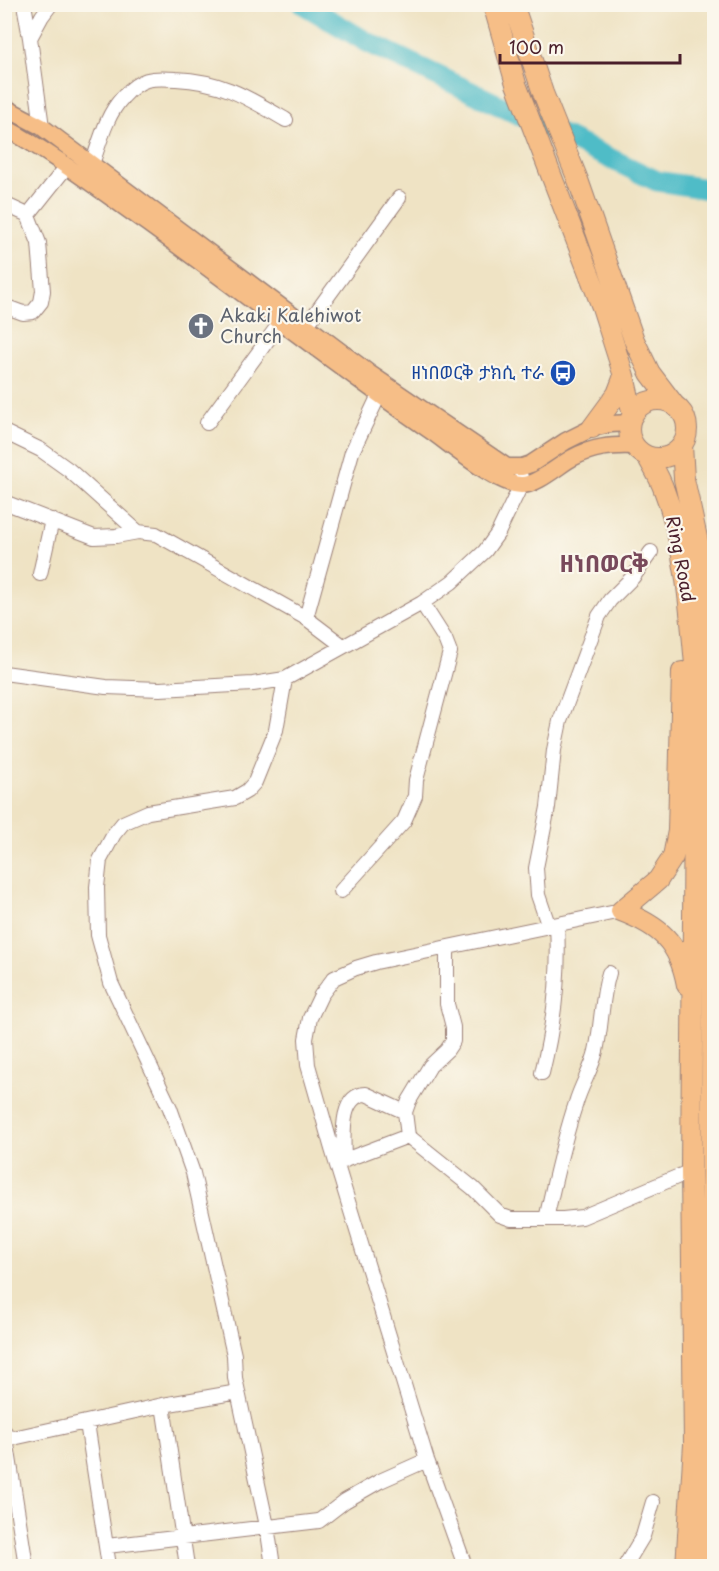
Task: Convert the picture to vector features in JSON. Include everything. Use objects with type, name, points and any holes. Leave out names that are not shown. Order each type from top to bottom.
[{"type":"highway","points":[[493,4],[516,84],[602,307],[624,376],[631,419],[630,439],[640,451],[657,459],[667,457],[682,445],[687,433],[686,422],[682,413],[650,373],[634,340],[578,180],[543,93],[513,4]]},
{"type":"highway","points":[[592,428],[617,393],[624,376]]},
{"type":"highway","points":[[631,419],[639,407],[647,402],[666,402],[675,406]]},
{"type":"highway","name":"Ring Road","points":[[682,445],[684,479],[710,578],[713,897],[710,1457],[704,1566]]},
{"type":"highway","name":"Ring Road","points":[[640,451],[663,488],[671,511],[690,603],[695,665],[692,1171],[694,1444],[686,1566]]},
{"type":"highway","points":[[683,564],[677,588],[682,681],[678,831],[673,857],[658,880],[621,911],[660,930],[669,940],[684,970],[694,1025]]},
{"type":"main road","points":[[4,107],[42,127],[378,379],[507,467],[522,467],[592,428],[631,419]]},
{"type":"main road","points":[[4,127],[35,144],[67,166],[379,395],[480,466],[506,481],[520,485],[531,483],[572,458],[594,448],[611,446],[640,451]]},
{"type":"street","points":[[24,4],[42,127]]},
{"type":"street","points":[[30,38],[51,4]]},
{"type":"street","points":[[92,164],[108,119],[122,98],[138,83],[152,77],[197,80],[217,84],[248,97],[286,120]]},
{"type":"street","points":[[28,215],[67,166]]},
{"type":"street","points":[[307,325],[399,198]]},
{"type":"street","points":[[4,204],[28,215],[39,243],[44,291],[41,302],[33,312],[22,313],[4,306]]},
{"type":"street","points":[[207,423],[280,323]]},
{"type":"street","points":[[306,618],[352,452],[379,395]]},
{"type":"street","points":[[4,432],[41,450],[69,470],[138,532]]},
{"type":"street","points":[[4,673],[106,687],[160,689],[253,684],[285,679],[422,603],[452,582],[485,551],[498,532],[520,485],[522,467]]},
{"type":"street","points":[[4,502],[94,537],[138,532],[156,534],[306,618],[343,645]]},
{"type":"street","points":[[40,574],[52,520]]},
{"type":"street","points":[[542,1073],[555,1012],[558,963],[553,926],[538,895],[536,867],[548,807],[554,750],[560,721],[599,616],[651,552]]},
{"type":"street","points":[[341,891],[404,820],[415,796],[416,780],[450,652],[445,639],[422,603]]},
{"type":"street","points":[[273,1566],[267,1526],[235,1378],[234,1355],[193,1173],[170,1108],[111,983],[98,935],[97,887],[100,860],[114,834],[123,823],[148,812],[235,798],[247,791],[255,782],[276,730],[285,679]]},
{"type":"street","points":[[465,1566],[427,1460],[340,1162],[308,1065],[306,1039],[310,1018],[321,995],[334,978],[356,968],[621,911]]},
{"type":"street","points":[[447,948],[447,1004],[453,1027],[453,1041],[430,1066],[409,1101],[405,1112],[408,1136],[473,1188],[500,1215],[511,1219],[582,1217],[692,1171]]},
{"type":"street","points":[[546,1219],[576,1100],[595,1054],[602,1002],[609,973]]},
{"type":"street","points":[[340,1162],[344,1124],[351,1100],[358,1094],[366,1094],[405,1112]]},
{"type":"street","points":[[340,1162],[408,1136]]},
{"type":"street","points":[[26,1566],[5,1437],[87,1423],[163,1405],[238,1392]]},
{"type":"street","points":[[163,1405],[187,1566]]},
{"type":"street","points":[[87,1423],[109,1566]]},
{"type":"street","points":[[107,1546],[319,1521],[345,1501],[380,1481],[427,1460]]},
{"type":"street","points":[[625,1566],[643,1536],[653,1502]]},
{"type":"waterway","points":[[303,4],[367,42],[657,181],[714,190]]},
{"type":"place","name":"Akaki Kalehiwot Church","points":[[201,326]]},
{"type":"place","name":"ዘነበወርቅ ታክሲ ተራ","points":[[563,373]]},
{"type":"district","name":"ዘነበወርቅ","points":[[604,564]]}]
